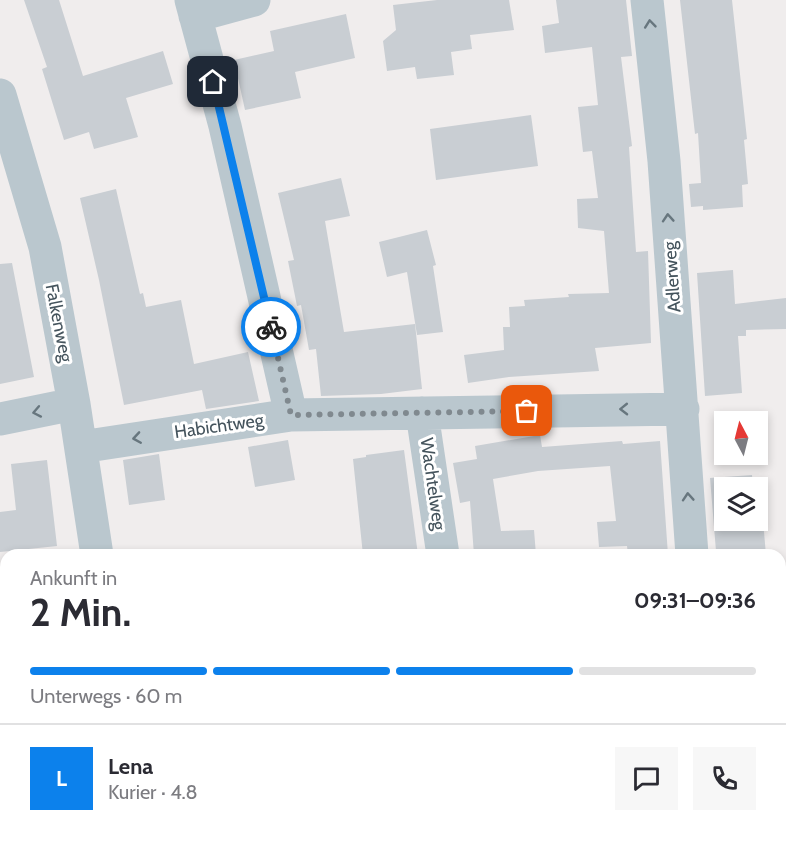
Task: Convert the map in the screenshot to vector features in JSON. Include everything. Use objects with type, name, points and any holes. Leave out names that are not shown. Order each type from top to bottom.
[{"type":"street","points":[[254,0],[193,8],[225,126],[291,415]]},
{"type":"street","name":"Adlerweg","points":[[647,0],[664,161],[692,549]]},
{"type":"street","name":"Falkenweg","points":[[0,95],[45,247],[74,404],[96,549]]},
{"type":"street","points":[[0,419],[74,404]]},
{"type":"street","name":"Habichtweg","points":[[81,447],[291,415],[682,409]]},
{"type":"street","name":"Wachtelweg","points":[[422,413],[442,549]]},
{"type":"building","points":[[24,0],[59,0],[83,76],[163,51],[173,84],[126,98],[138,137],[94,149],[89,132],[64,140],[42,69],[47,67]]},
{"type":"building","points":[[437,0],[509,0],[514,30],[470,35],[472,49],[451,52],[454,75],[417,79],[415,67],[387,71],[383,41],[396,30],[393,5]]},
{"type":"building","points":[[556,0],[626,0],[632,56],[621,57],[632,146],[629,147],[636,252],[648,251],[651,343],[595,348],[599,371],[509,377],[468,383],[464,355],[504,350],[503,327],[510,327],[509,307],[525,306],[524,300],[569,297],[568,294],[609,293],[604,231],[578,228],[577,199],[598,198],[592,151],[583,152],[578,107],[598,105],[592,47],[545,53],[542,26],[559,23]]},
{"type":"building","points":[[680,0],[732,0],[747,139],[744,140],[748,184],[742,185],[743,207],[703,210],[703,206],[691,207],[689,184],[701,183],[698,133],[695,134]]},
{"type":"building","points":[[346,14],[355,58],[295,72],[301,98],[245,110],[234,60],[274,51],[270,31]]},
{"type":"building","points":[[531,115],[538,166],[436,180],[430,129]]},
{"type":"building","points":[[341,178],[350,216],[325,221],[344,332],[415,324],[422,389],[381,394],[321,396],[316,349],[309,350],[301,305],[297,306],[288,261],[294,260],[278,193]]},
{"type":"building","points":[[116,189],[140,294],[143,293],[146,307],[181,300],[194,364],[248,352],[259,401],[206,409],[202,390],[124,405],[80,198]]},
{"type":"building","points":[[427,230],[436,265],[433,266],[443,332],[417,335],[407,272],[387,277],[379,242]]},
{"type":"building","points":[[12,263],[34,377],[0,384],[0,264]]},
{"type":"building","points":[[733,270],[735,304],[786,298],[786,329],[746,330],[746,336],[738,336],[742,393],[705,396],[697,273]]},
{"type":"building","points":[[540,435],[542,447],[622,441],[623,444],[660,441],[668,549],[627,549],[627,546],[599,547],[597,522],[616,521],[610,466],[538,471],[493,479],[501,531],[534,530],[536,549],[474,549],[470,501],[460,503],[453,463],[477,459],[475,446]]},
{"type":"building","points":[[288,440],[295,480],[255,487],[248,447]]},
{"type":"building","points":[[404,450],[417,549],[362,549],[353,459],[366,457],[366,455]]},
{"type":"building","points":[[159,454],[165,500],[129,505],[123,460]]},
{"type":"building","points":[[47,460],[57,546],[0,549],[0,512],[16,510],[11,464]]},
{"type":"building","points":[[752,475],[752,477],[724,477]]},
{"type":"building","points":[[710,478],[714,478],[714,527]]},
{"type":"building","points":[[714,531],[764,531],[765,549],[716,549]]},
{"type":"way so far","points":[[271,327],[291,415],[527,411]]},
{"type":"route","points":[[213,82],[271,327]]}]
